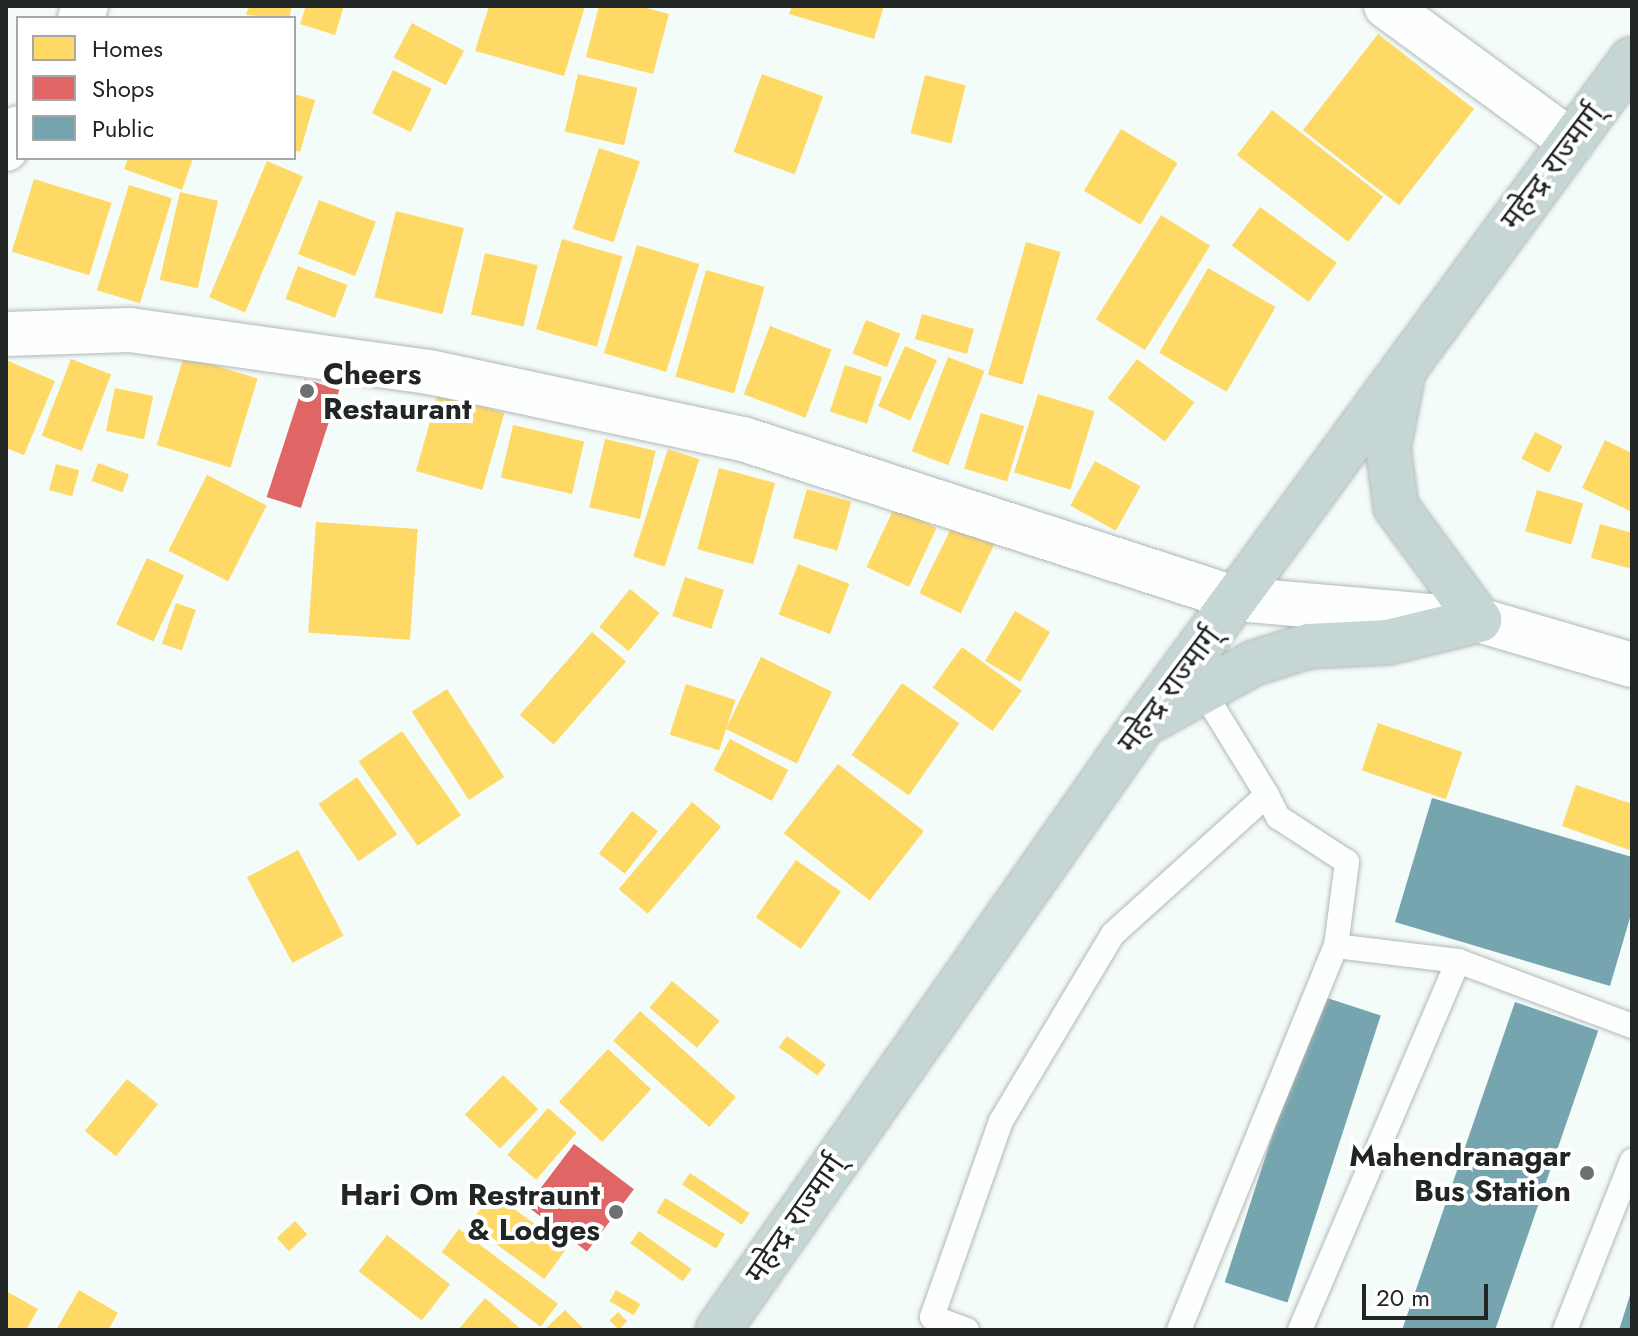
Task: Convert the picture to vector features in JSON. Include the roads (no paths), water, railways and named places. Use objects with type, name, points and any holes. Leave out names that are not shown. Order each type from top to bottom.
[{"type":"highway","name":"महेन्द्र राज्मार्ग्","points":[[718,1330],[1143,724],[1237,599],[1405,363],[1628,73]]},
{"type":"highway","points":[[1143,724],[1254,663],[1309,646],[1388,642],[1479,620],[1396,507],[1388,448],[1405,363]]},
{"type":"street","points":[[1386,6],[1572,142]]},
{"type":"street","points":[[6,149],[16,132]]},
{"type":"street","points":[[6,334],[130,330],[430,372],[743,439],[1237,599],[1479,620],[1632,665]]},
{"type":"lane","points":[[1179,1330],[1336,946],[1347,862],[1278,817],[1203,691]]},
{"type":"lane","points":[[967,1330],[932,1317],[1001,1121],[1113,934],[1267,795]]},
{"type":"lane","points":[[1336,946],[1458,961],[1632,1026]]},
{"type":"lane","points":[[1300,1330],[1458,961]]},
{"type":"lane","points":[[1565,1330],[1632,1161]]},
{"type":"place","name":"Cheers Restaurant","points":[[307,391]]},
{"type":"place","name":"Mahendranagar Bus Station","points":[[1587,1173]]},
{"type":"place","name":"Hari Om Restraunt & Lodges","points":[[616,1212]]}]
